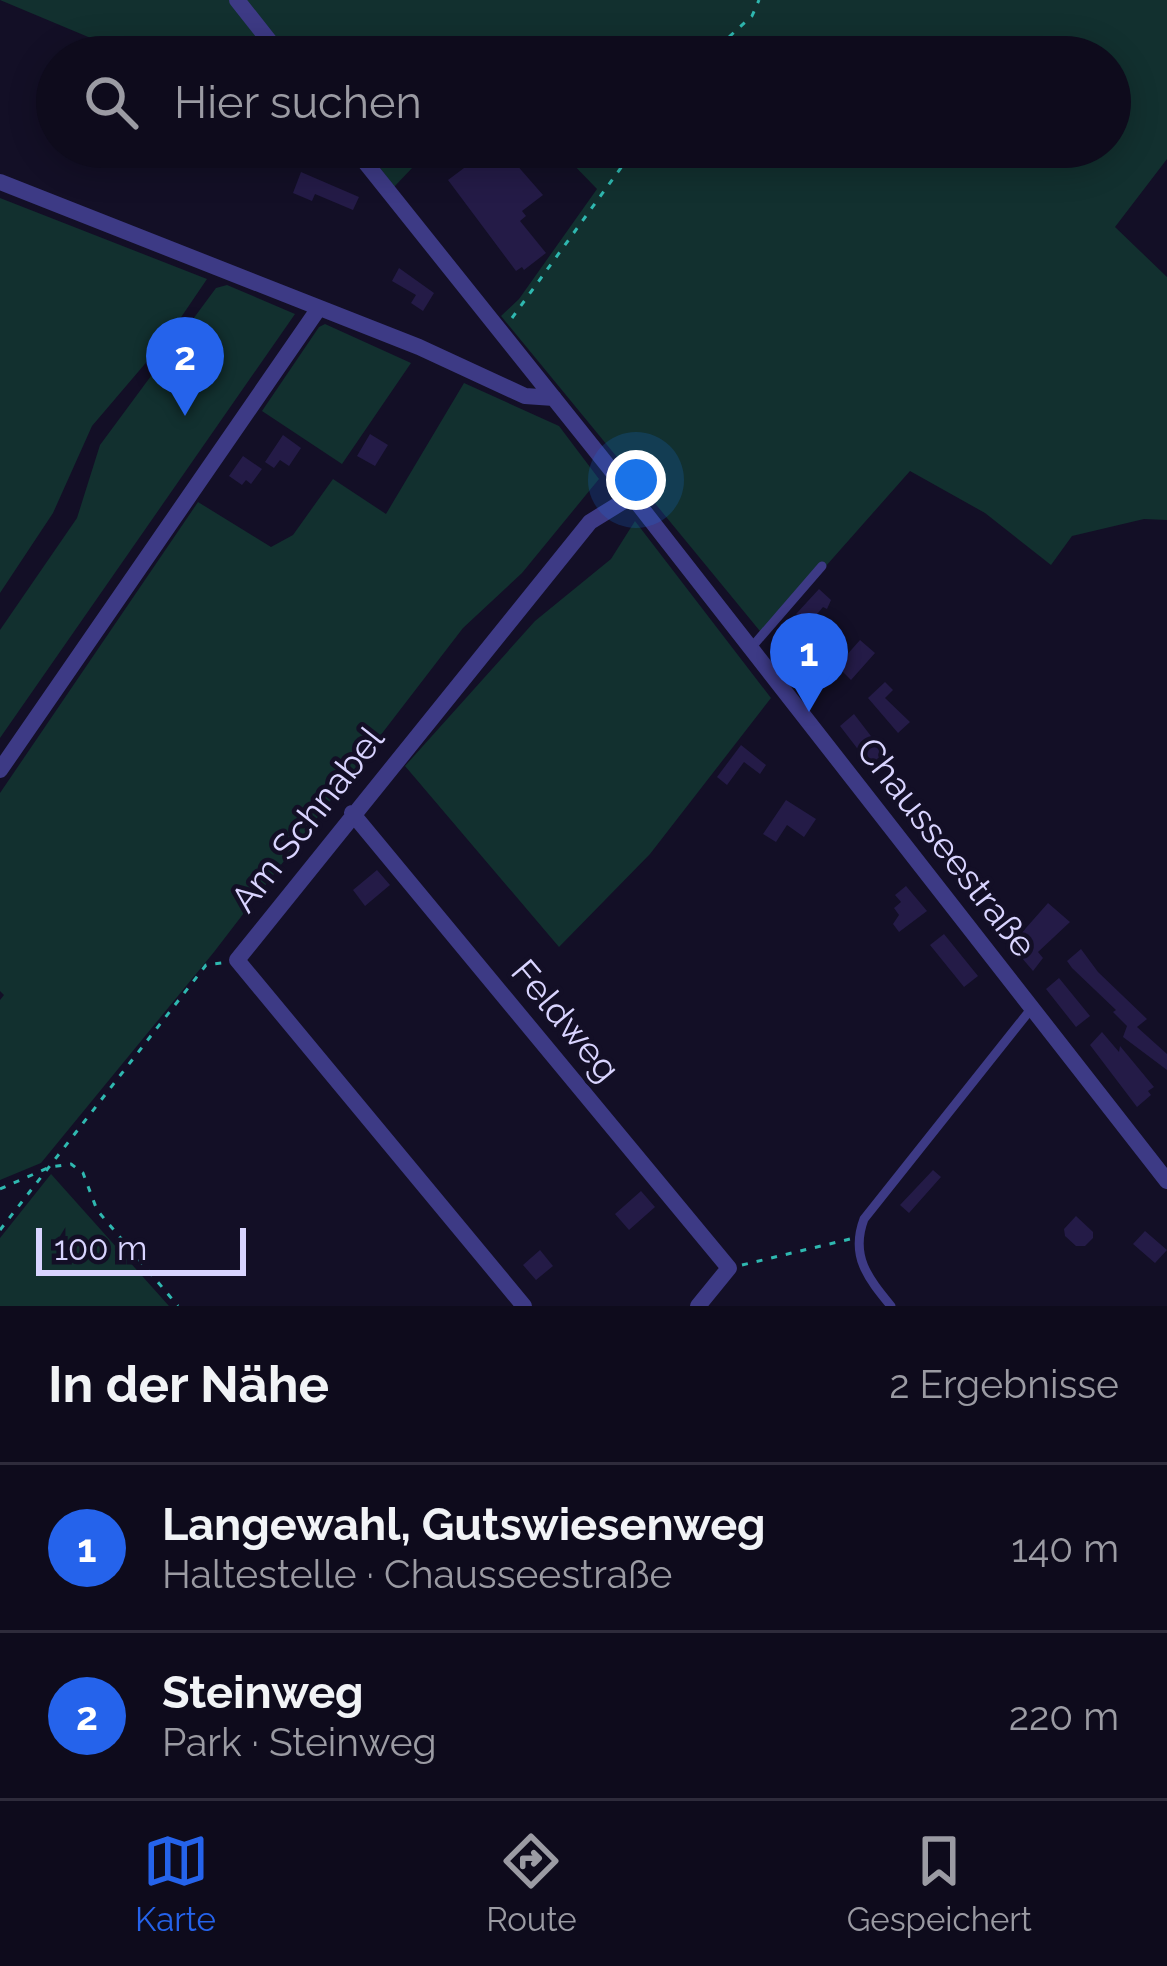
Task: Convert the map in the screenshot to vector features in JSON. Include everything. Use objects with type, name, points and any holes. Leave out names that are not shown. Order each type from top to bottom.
[{"type":"street","points":[[237,0],[265,36]]},
{"type":"street","name":"Chausseestraße","points":[[370,168],[751,647],[838,748],[1031,1009],[1167,1181]]},
{"type":"street","points":[[0,182],[419,347],[525,396],[554,398]]},
{"type":"street","points":[[0,770],[320,308]]},
{"type":"street","name":"Am Schnabel","points":[[524,1306],[237,960],[590,522],[632,496]]},
{"type":"street","name":"Feldweg","points":[[352,813],[729,1268]]},
{"type":"street","points":[[698,1306],[729,1268]]},
{"type":"lane","points":[[751,647],[822,566]]},
{"type":"lane","points":[[891,1306],[864,1273],[857,1238],[864,1219],[1031,1009]]},
{"type":"path","points":[[730,36],[752,16],[759,0]]},
{"type":"path","points":[[500,334],[621,168]]},
{"type":"path","points":[[0,1230],[206,965],[237,960]]},
{"type":"path","points":[[0,1189],[50,1167],[71,1164],[83,1173],[97,1210],[178,1306]]},
{"type":"path","points":[[729,1268],[857,1238]]},
{"type":"green space","points":[[0,0],[1167,0],[1167,159],[1115,227],[1167,277],[1167,520],[1144,519],[1072,536],[1051,565],[985,513],[910,471],[764,636],[501,316],[519,299],[597,189],[577,168],[1131,168],[1131,36],[86,36]]},
{"type":"green space","points":[[380,168],[412,168],[394,187]]},
{"type":"green space","points":[[0,198],[207,279],[167,338],[92,426],[53,513],[0,593]]},
{"type":"green space","points":[[227,285],[295,314],[0,738],[0,630],[77,518],[100,445],[216,288]]},
{"type":"green space","points":[[325,324],[411,363],[342,464],[262,411]]},
{"type":"green space","points":[[464,383],[559,426],[599,479],[522,573],[463,628],[214,952],[41,1163],[0,1180],[0,1000],[4,995],[0,991],[0,793],[198,502],[271,547],[293,535],[333,479],[386,514]]},
{"type":"green space","points":[[635,521],[771,698],[650,854],[559,947],[405,766],[535,621],[611,559]]},
{"type":"green space","points":[[51,1174],[169,1306],[0,1306],[0,1238]]},
{"type":"building","points":[[464,168],[519,168],[543,195],[522,211],[526,216],[520,221],[546,253],[516,271],[448,180]]},
{"type":"building","points":[[301,172],[359,197],[353,210],[315,194],[312,201],[293,193]]},
{"type":"building","points":[[399,268],[434,293],[423,311],[411,303],[416,295],[392,281]]},
{"type":"building","points":[[370,434],[388,445],[375,466],[357,456]]},
{"type":"building","points":[[283,435],[301,448],[289,466],[280,460],[274,468],[265,462]]},
{"type":"building","points":[[243,456],[262,469],[251,484],[246,480],[242,485],[229,476]]},
{"type":"building","points":[[819,589],[831,600],[808,625],[796,614]]},
{"type":"building","points":[[860,640],[875,653],[851,680],[837,666]]},
{"type":"building","points":[[885,682],[893,690],[885,698],[910,722],[898,733],[868,698]]},
{"type":"building","points":[[854,714],[884,753],[870,765],[840,726]]},
{"type":"building","points":[[741,745],[766,765],[760,774],[744,762],[727,785],[717,777]]},
{"type":"building","points":[[786,800],[816,819],[804,837],[787,825],[776,842],[763,834]]},
{"type":"building","points":[[377,870],[390,885],[365,906],[353,890]]},
{"type":"building","points":[[906,886],[927,911],[899,932],[893,924],[899,915],[894,908],[901,902],[895,895]]},
{"type":"building","points":[[1048,903],[1070,922],[1038,952],[1043,958],[1033,971],[1011,945]]},
{"type":"building","points":[[944,934],[978,976],[964,987],[930,945]]},
{"type":"building","points":[[1081,949],[1147,1019],[1137,1027],[1167,1054],[1167,1070],[1123,1037],[1127,1026],[1113,1012],[1116,1010],[1067,961]]},
{"type":"building","points":[[1059,978],[1090,1016],[1076,1027],[1046,989]]},
{"type":"building","points":[[1102,1032],[1154,1087],[1137,1107],[1090,1045]]},
{"type":"building","points":[[933,1170],[941,1177],[909,1213],[900,1205]]},
{"type":"building","points":[[641,1191],[655,1207],[629,1230],[615,1214]]},
{"type":"building","points":[[1076,1216],[1093,1232],[1085,1246],[1076,1246],[1065,1236],[1064,1229]]},
{"type":"building","points":[[1145,1231],[1167,1250],[1155,1263],[1133,1244]]},
{"type":"building","points":[[540,1250],[553,1266],[536,1280],[523,1265]]},
{"type":"place","name":"Steinweg","points":[[185,416]]},
{"type":"place","name":"Langewahl, Gutswiesenweg","points":[[809,712]]}]
